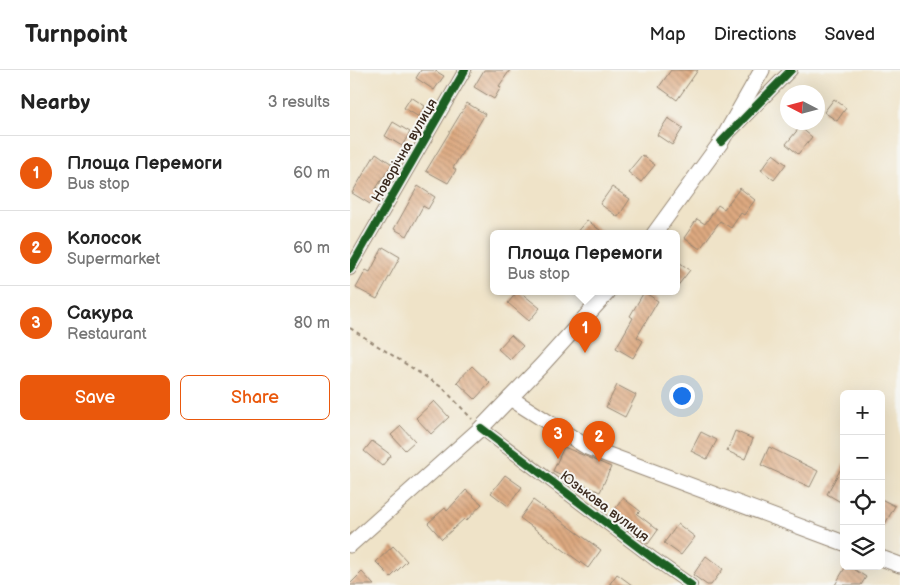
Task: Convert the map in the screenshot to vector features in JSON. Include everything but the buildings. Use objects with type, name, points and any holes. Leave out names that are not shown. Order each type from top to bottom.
[{"type":"main road","points":[[657,230],[721,142],[762,70]]},
{"type":"main road","points":[[350,545],[481,428],[542,366],[605,295]]},
{"type":"main road","points":[[510,398],[587,446],[840,542]]},
{"type":"main road","points":[[885,559],[900,565]]},
{"type":"street","name":"Новорічна вулиця","points":[[350,269],[465,70]]},
{"type":"street","points":[[721,142],[791,70]]},
{"type":"street","name":"Юзькова вулиця","points":[[481,428],[691,585]]},
{"type":"path","points":[[350,328],[443,388],[481,428]]},
{"type":"cycle path","points":[[350,269],[465,70]]},
{"type":"cycle path","points":[[721,142],[791,70]]},
{"type":"cycle path","points":[[481,428],[691,585]]},
{"type":"place","name":"Площа Перемоги","points":[[585,353]]},
{"type":"place","name":"Сакура","points":[[558,459]]},
{"type":"place","name":"Колосок","points":[[599,462]]}]
